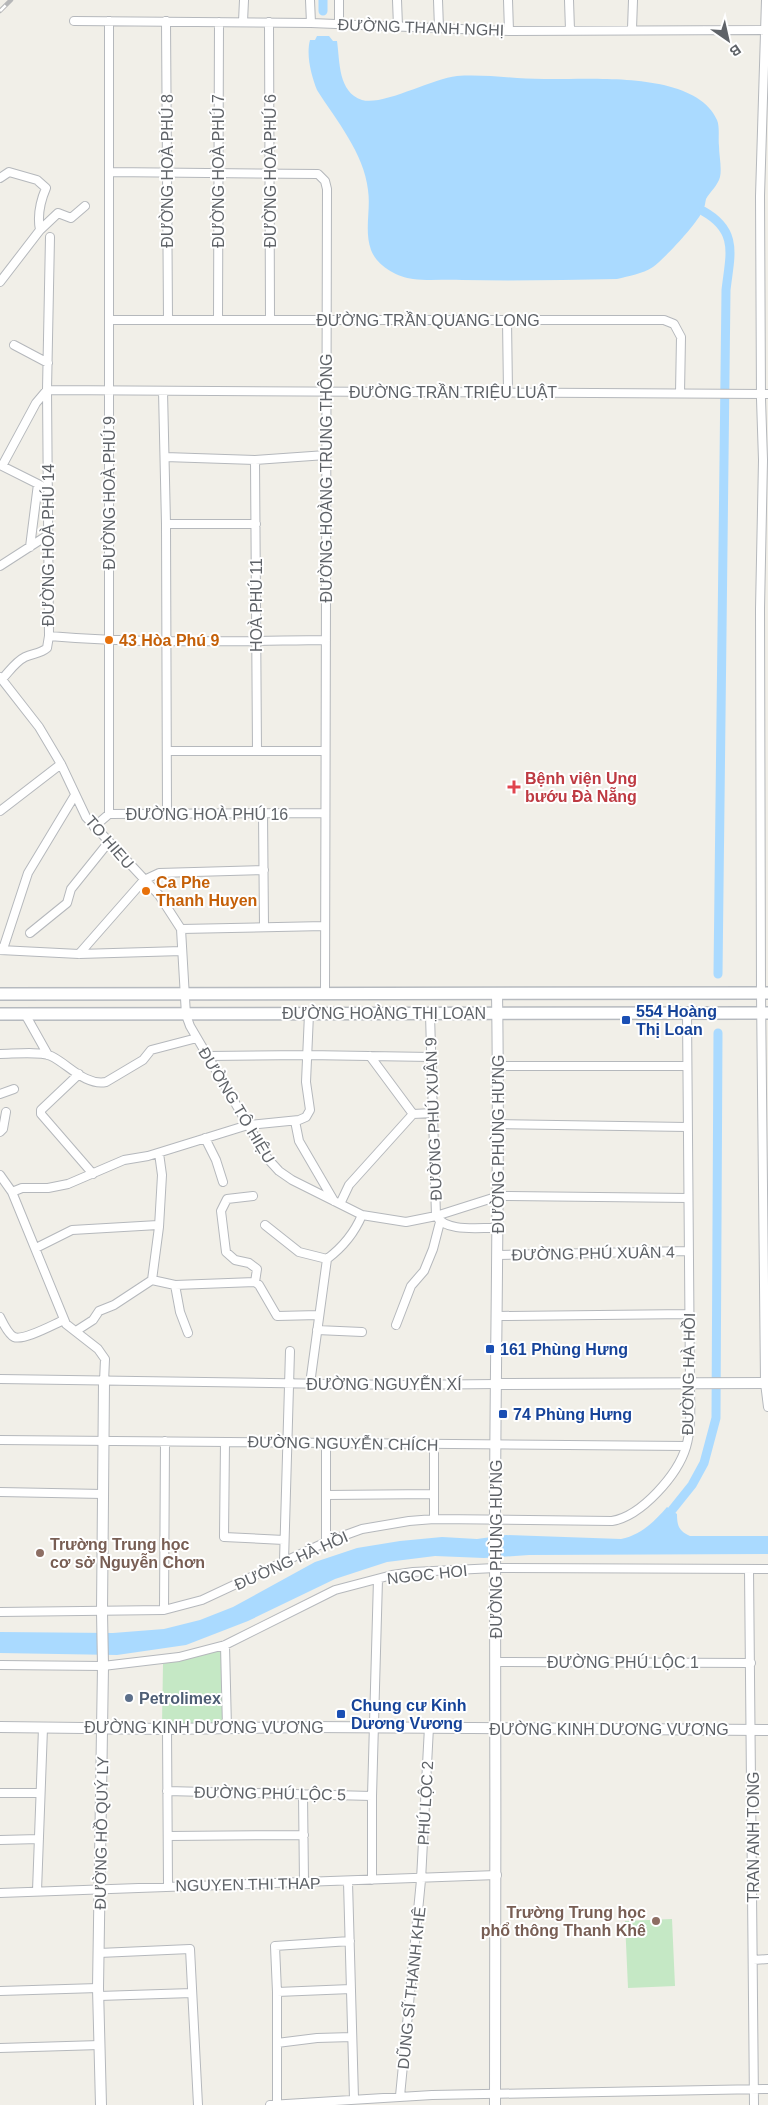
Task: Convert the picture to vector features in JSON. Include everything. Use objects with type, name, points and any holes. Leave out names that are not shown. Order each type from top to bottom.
[{"type":"main road","name":"ĐƯỜNG HOÀNG THỊ LOAN","points":[[0,994],[764,993]]},
{"type":"main road","name":"ĐƯỜNG HOÀNG THỊ LOAN","points":[[0,1014],[430,1015],[498,1013],[764,1013]]},
{"type":"street","points":[[243,22],[244,0]]},
{"type":"street","points":[[310,0],[311,23]]},
{"type":"street","points":[[339,0],[339,24]]},
{"type":"street","points":[[397,0],[398,26]]},
{"type":"street","points":[[438,0],[439,28]]},
{"type":"street","points":[[508,0],[509,30]]},
{"type":"street","points":[[569,0],[570,30]]},
{"type":"street","points":[[632,30],[633,0]]},
{"type":"street","points":[[766,0],[766,93],[760,196],[766,460],[764,1013],[761,1037],[768,1407]]},
{"type":"street","name":"ĐƯỜNG THANH NGHỊ","points":[[74,20],[269,22],[509,30],[767,30]]},
{"type":"street","name":"ĐƯỜNG HOÀ PHÚ 9","points":[[109,21],[109,814]]},
{"type":"street","name":"ĐƯỜNG HOÀ PHÚ 8","points":[[166,21],[168,320]]},
{"type":"street","name":"ĐƯỜNG HOÀ PHÚ 7","points":[[218,320],[219,22]]},
{"type":"street","name":"ĐƯỜNG HOÀ PHÚ 6","points":[[269,22],[270,320]]},
{"type":"street","points":[[0,178],[9,172],[37,180],[46,188],[41,200],[38,220],[40,230]]},
{"type":"street","name":"ĐƯỜNG HOÀNG TRUNG THÔNG","points":[[109,172],[318,174],[325,181],[327,189],[325,994]]},
{"type":"street","points":[[0,282],[40,230],[58,213],[71,218],[85,206]]},
{"type":"street","name":"ĐƯỜNG HOÀ PHÚ 14","points":[[50,237],[47,390],[49,636],[109,641],[167,642],[326,640]]},
{"type":"street","name":"ĐƯỜNG TRẦN QUANG LONG","points":[[110,320],[664,320],[674,324],[681,338],[680,393]]},
{"type":"street","points":[[507,320],[508,392]]},
{"type":"street","points":[[14,345],[48,363]]},
{"type":"street","points":[[47,390],[36,403],[2,466],[48,489]]},
{"type":"street","name":"ĐƯỜNG TRẦN TRIỆU LUẬT","points":[[47,390],[110,392],[327,391],[764,394]]},
{"type":"street","points":[[163,391],[166,524],[167,814]]},
{"type":"street","points":[[165,457],[255,460],[326,455]]},
{"type":"street","name":"HOÀ PHÚ 11","points":[[255,460],[257,751]]},
{"type":"street","points":[[30,547],[38,484]]},
{"type":"street","points":[[166,524],[256,524]]},
{"type":"street","points":[[0,566],[48,535]]},
{"type":"street","points":[[1,678],[18,661],[47,648],[49,636]]},
{"type":"street","name":"TO HIEU","points":[[1,678],[39,727],[86,817],[108,844],[170,909],[181,929],[186,1015]]},
{"type":"street","points":[[167,751],[325,751]]},
{"type":"street","points":[[0,811],[60,764]]},
{"type":"street","points":[[0,950],[4,946],[28,873],[75,795]]},
{"type":"street","points":[[263,813],[264,927]]},
{"type":"street","name":"ĐƯỜNG HOÀ PHÚ 16","points":[[94,827],[109,814],[325,813]]},
{"type":"street","points":[[30,933],[67,903],[71,889],[108,844]]},
{"type":"street","points":[[79,954],[144,880],[159,873],[264,870]]},
{"type":"street","points":[[181,929],[325,926]]},
{"type":"street","points":[[0,950],[79,954],[182,951]]},
{"type":"street","name":"ĐƯỜNG PHÙNG HƯNG","points":[[495,2105],[497,1876],[495,1525],[499,1196],[497,994]]},
{"type":"street","name":"ĐƯỜNG HÀ HỒI","points":[[0,1612],[164,1610],[202,1600],[326,1542],[362,1529],[434,1519],[495,1525],[619,1520],[639,1508],[667,1481],[679,1464],[686,1446],[690,1385],[687,1013]]},
{"type":"street","points":[[25,1014],[48,1055],[78,1074],[95,1082],[106,1082],[143,1060],[151,1050],[197,1038]]},
{"type":"street","points":[[12,1192],[22,1188],[57,1186],[93,1174],[124,1160],[159,1153],[248,1125],[295,1121],[306,1116],[310,1110],[306,1082],[309,1014]]},
{"type":"street","name":"ĐƯỜNG TÔ HIỆU","points":[[186,1015],[197,1038],[268,1159],[278,1171],[362,1215],[406,1222],[438,1219],[499,1196],[688,1198]]},
{"type":"street","name":"ĐƯỜNG PHÚ XUÂN 9","points":[[396,1325],[411,1286],[424,1271],[438,1219],[430,1015]]},
{"type":"street","points":[[0,1054],[48,1055]]},
{"type":"street","points":[[208,1056],[432,1057]]},
{"type":"street","points":[[370,1056],[413,1114]]},
{"type":"street","points":[[498,1066],[687,1066]]},
{"type":"street","points":[[78,1074],[41,1110],[41,1114],[93,1174]]},
{"type":"street","points":[[0,1094],[14,1089]]},
{"type":"street","points":[[0,1132],[5,1122],[6,1112]]},
{"type":"street","points":[[295,1121],[299,1140],[337,1202],[349,1185],[413,1114],[433,1113]]},
{"type":"street","points":[[499,1124],[687,1127]]},
{"type":"street","points":[[205,1138],[216,1160],[223,1182]]},
{"type":"street","points":[[152,1280],[162,1175],[159,1153]]},
{"type":"street","points":[[0,1175],[12,1192],[64,1320],[69,1328],[76,1331],[102,1354],[105,1366],[104,1382]]},
{"type":"street","points":[[253,1196],[227,1199],[221,1211],[226,1252],[234,1260],[254,1265],[257,1269],[254,1282]]},
{"type":"street","points":[[310,1384],[327,1259],[339,1250],[355,1231],[362,1215]]},
{"type":"street","name":"ĐƯỜNG PHÚ XUÂN 9","points":[[438,1219],[452,1227],[498,1228]]},
{"type":"street","points":[[36,1248],[72,1230],[158,1225]]},
{"type":"street","points":[[265,1225],[299,1252],[327,1259]]},
{"type":"street","name":"ĐƯỜNG PHÚ XUÂN 4","points":[[498,1254],[689,1252]]},
{"type":"street","points":[[76,1331],[91,1321],[99,1311],[114,1305],[152,1280],[176,1285],[254,1282],[259,1285],[277,1316],[319,1314]]},
{"type":"street","points":[[176,1285],[180,1312],[188,1333]]},
{"type":"street","points":[[498,1316],[690,1314]]},
{"type":"street","points":[[0,1317],[11,1335],[17,1338],[64,1320]]},
{"type":"street","points":[[317,1330],[362,1332]]},
{"type":"street","points":[[284,1561],[290,1351]]},
{"type":"street","name":"ĐƯỜNG NGUYỄN XÍ","points":[[0,1379],[310,1384],[708,1385],[767,1383]]},
{"type":"street","name":"ĐƯỜNG HỒ QUÝ LY","points":[[101,2105],[99,1953],[103,1728],[104,1382]]},
{"type":"street","name":"ĐƯỜNG NGUYỄN CHÍCH","points":[[0,1440],[686,1446]]},
{"type":"street","points":[[164,1610],[165,1441]]},
{"type":"street","points":[[225,1442],[224,1538],[284,1540]]},
{"type":"street","points":[[326,1443],[326,1542]]},
{"type":"street","points":[[434,1444],[434,1519]]},
{"type":"street","points":[[0,1492],[103,1494]]},
{"type":"street","points":[[326,1495],[434,1494]]},
{"type":"street","name":"NGOC HOI","points":[[0,1665],[103,1662],[179,1657],[225,1645],[335,1590],[413,1572],[495,1564],[768,1569]]},
{"type":"street","name":"TRAN ANH TONG","points":[[749,1569],[754,2105]]},
{"type":"street","points":[[372,1880],[372,1796],[378,1579]]},
{"type":"street","points":[[225,1645],[227,1728]]},
{"type":"street","name":"ĐƯỜNG PHÚ LỘC 1","points":[[496,1662],[751,1663]]},
{"type":"street","name":"ĐƯỜNG KINH DƯƠNG VƯƠNG","points":[[0,1727],[167,1729],[429,1727],[768,1730]]},
{"type":"street","name":"PHÚ LỘC 2","points":[[421,1880],[429,1727]]},
{"type":"street","points":[[37,1891],[43,1728]]},
{"type":"street","points":[[167,1729],[168,1886]]},
{"type":"street","name":"ĐƯỜNG PHÚ LỘC 5","points":[[167,1791],[372,1796]]},
{"type":"street","points":[[0,1793],[40,1792]]},
{"type":"street","points":[[303,1794],[304,1883]]},
{"type":"street","points":[[168,1836],[304,1835]]},
{"type":"street","points":[[0,1840],[39,1839]]},
{"type":"street","name":"NGUYEN THI THAP","points":[[0,1893],[497,1876]]},
{"type":"street","name":"DŨNG SĨ THANH KHÊ","points":[[400,2096],[421,1880]]},
{"type":"street","points":[[348,1882],[354,2099]]},
{"type":"street","points":[[277,2104],[275,1946],[350,1941]]},
{"type":"street","points":[[99,1953],[190,1949],[198,2105]]},
{"type":"street","points":[[753,1960],[768,1959]]},
{"type":"street","points":[[277,1992],[351,1989]]},
{"type":"street","points":[[0,1991],[192,1993]]},
{"type":"street","points":[[277,2043],[317,2038],[352,2037]]},
{"type":"street","points":[[0,2048],[100,2045]]},
{"type":"street","points":[[270,2105],[419,2095],[768,2089]]},
{"type":"street","points":[[419,2095],[419,2105]]},
{"type":"green space","points":[[225,1645],[227,1728],[162,1725],[163,1664]]},
{"type":"green space","points":[[672,1919],[675,1986],[628,1988],[625,1921]]},
{"type":"water","points":[[317,36],[329,36],[333,41],[337,41],[344,83],[354,96],[362,100],[371,101],[394,96],[457,76],[533,79],[613,79],[664,85],[687,93],[705,104],[717,120],[721,166],[719,180],[706,199],[700,216],[680,240],[653,267],[635,274],[617,279],[520,280],[425,280],[401,276],[383,266],[371,250],[368,235],[368,190],[361,163],[348,137],[317,90],[311,72],[309,58],[310,40],[315,40]]},
{"type":"water","points":[[667,1507],[677,1514],[679,1528],[690,1536],[768,1536],[768,1554],[529,1555],[484,1558],[435,1556],[387,1562],[335,1579],[248,1621],[186,1645],[117,1655],[0,1653],[0,1632],[113,1633],[164,1629],[200,1620],[233,1607],[315,1562],[357,1548],[442,1537],[477,1539],[506,1535],[621,1539],[647,1527]]},
{"type":"waterway","points":[[323,0],[323,11]]},
{"type":"waterway","points":[[703,211],[722,227],[730,245],[726,290],[718,974]]},
{"type":"waterway","points":[[672,1510],[692,1485],[704,1463],[716,1418],[718,1033]]},
{"type":"railway","points":[[0,11],[11,0]]},
{"type":"place","name":"43 Hòa Phú 9","points":[[109,640]]},
{"type":"place","name":"Bệnh viện Ung bướu Đà Nẵng","points":[[514,787]]},
{"type":"place","name":"Ca Phe Thanh Huyen","points":[[146,891]]},
{"type":"place","name":"554 Hoàng Thị Loan","points":[[626,1020]]},
{"type":"place","name":"161 Phùng Hưng","points":[[490,1349]]},
{"type":"place","name":"74 Phùng Hưng","points":[[503,1414]]},
{"type":"place","name":"Trường Trung học cơ sở Nguyễn Chơn","points":[[40,1553]]},
{"type":"place","name":"Petrolimex","points":[[129,1698]]},
{"type":"place","name":"Chung cư Kinh Dương Vương","points":[[341,1714]]},
{"type":"place","name":"Trường Trung học phổ thông Thanh Khê","points":[[656,1921]]}]
